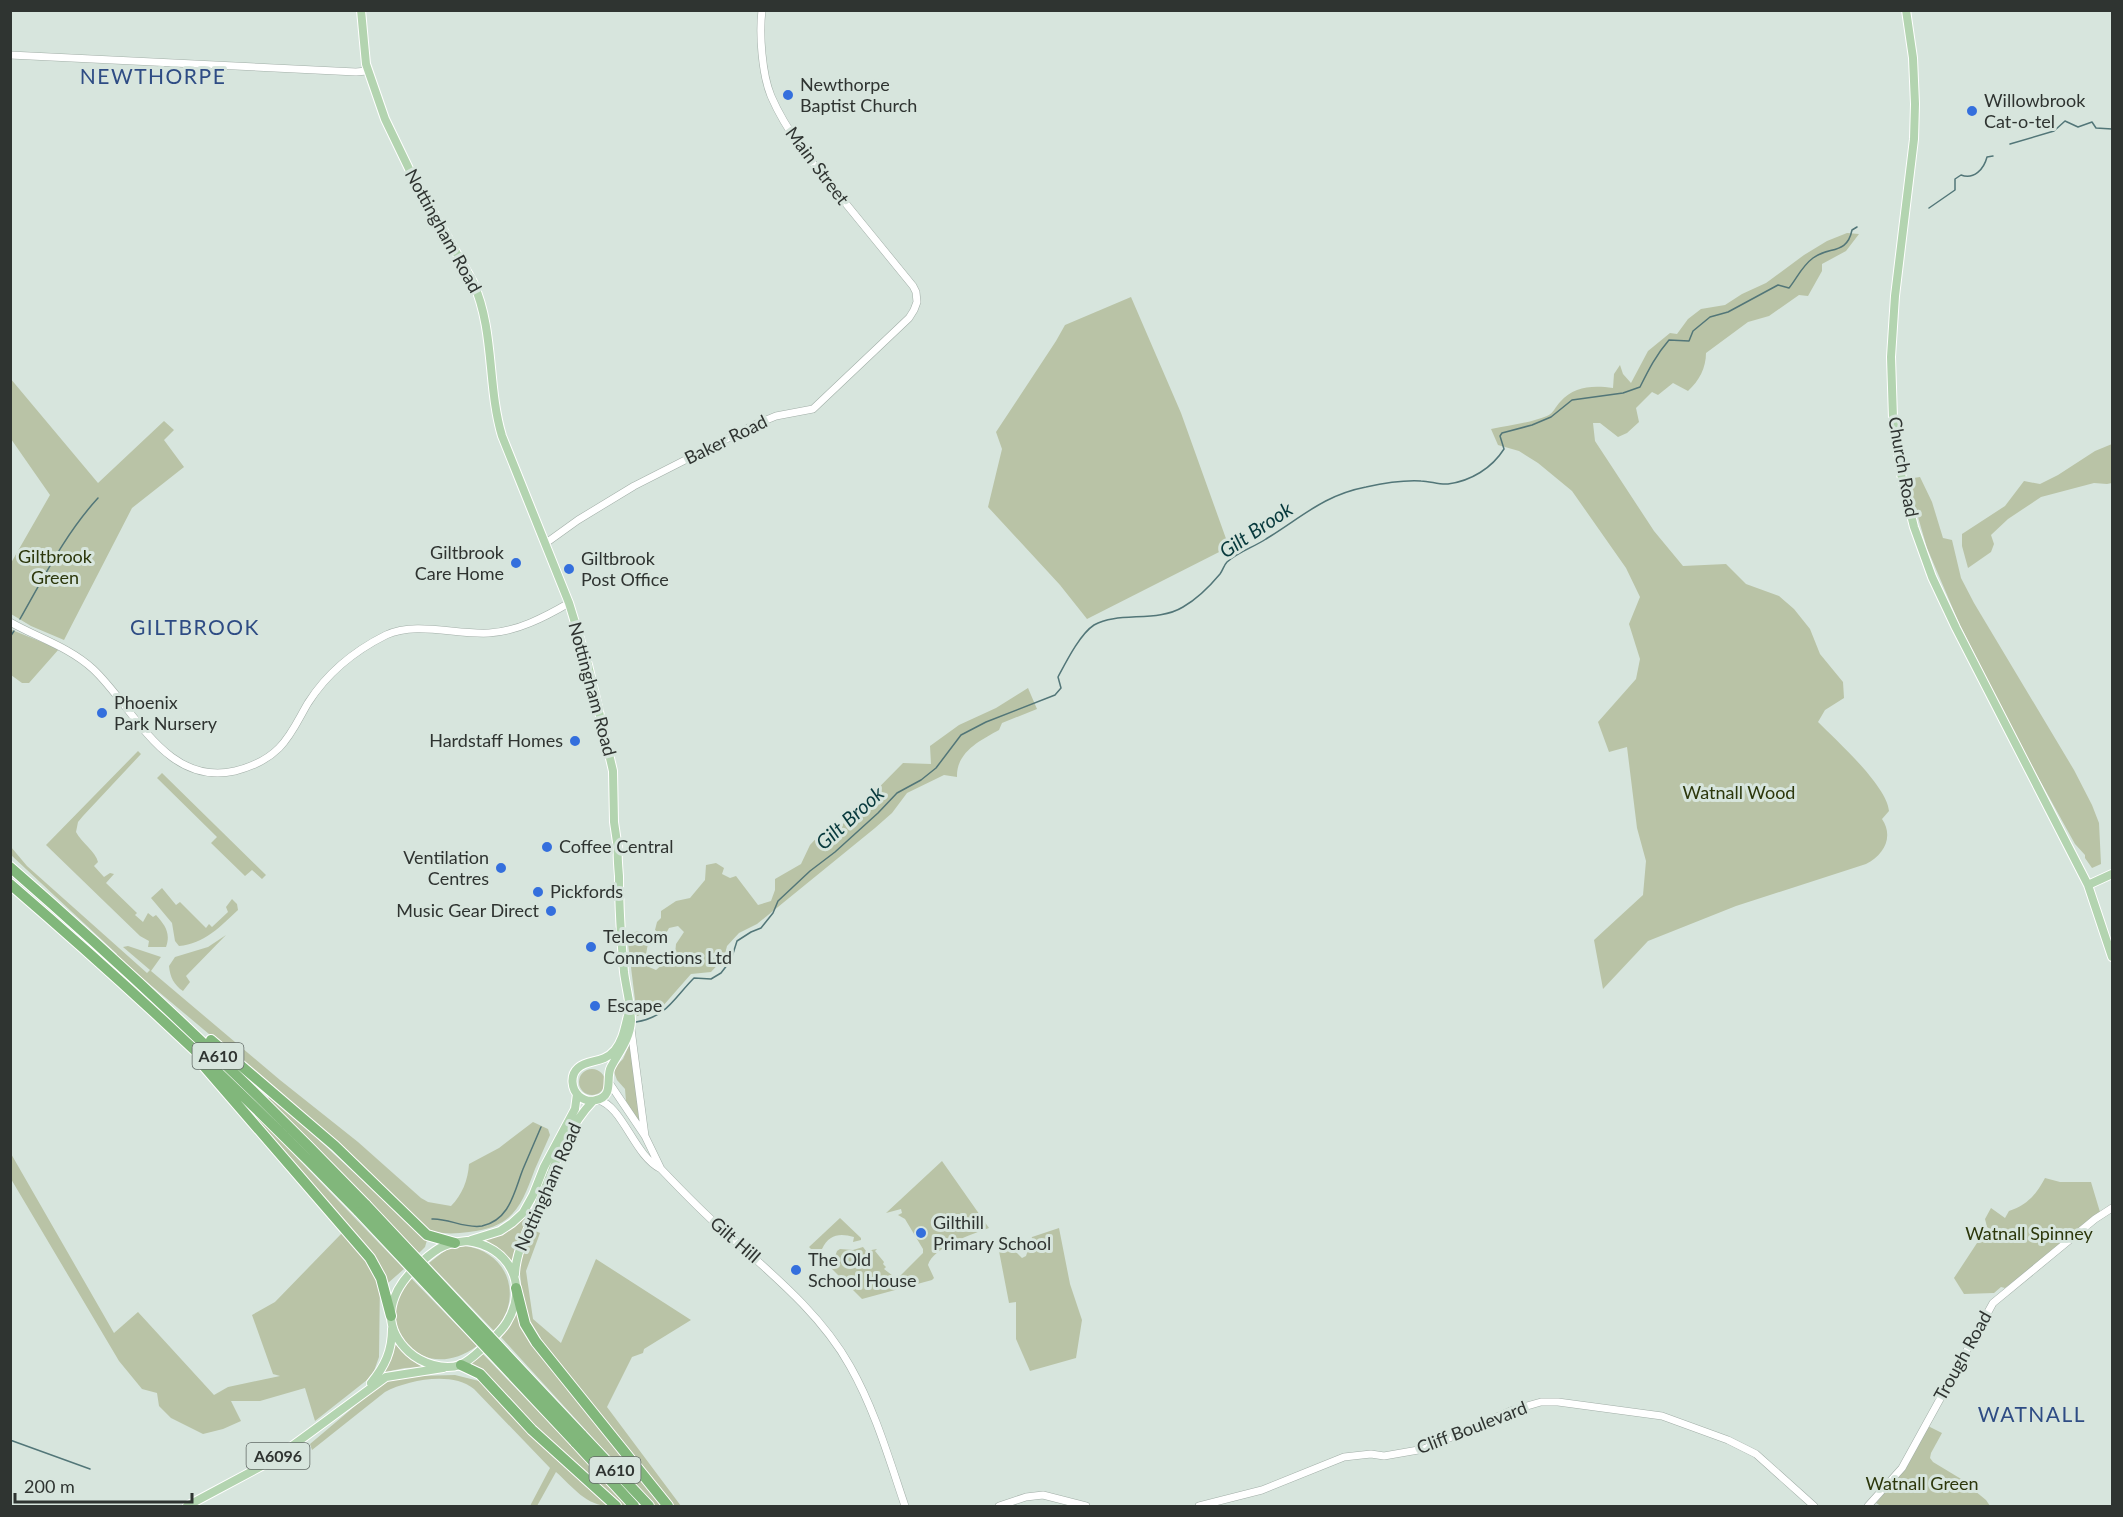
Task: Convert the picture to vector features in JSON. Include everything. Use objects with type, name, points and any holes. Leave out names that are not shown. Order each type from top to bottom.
[{"type":"highway","name":"A610","points":[[10,867],[162,1011]]},
{"type":"highway","name":"A610","points":[[10,884],[254,1091],[578,1438],[649,1506]]},
{"type":"highway","points":[[162,1011],[202,1033],[312,1125],[427,1235],[454,1243]]},
{"type":"highway","points":[[162,1011],[370,1258],[381,1278],[391,1319]]},
{"type":"highway","points":[[515,1283],[525,1324],[536,1342],[668,1506]]},
{"type":"highway","points":[[455,1366],[480,1374],[532,1430],[616,1506]]},
{"type":"highway","name":"A610","points":[[578,1438],[634,1506]]},
{"type":"main road","name":"Nottingham Road","points":[[361,10],[367,71],[385,119],[411,173],[471,279],[479,298],[488,332],[500,429],[569,603],[597,697],[613,771],[618,849],[619,928],[630,1023],[625,1044],[609,1074]]},
{"type":"main road","name":"Church Road","points":[[1906,10],[1913,58],[1914,140],[1895,296],[1891,357],[1893,418],[1900,470],[1914,527],[1937,588],[2088,885],[2112,957]]},
{"type":"main road","points":[[2088,885],[2112,873]]},
{"type":"main road","name":"Nottingham Road","points":[[466,1241],[500,1231],[523,1213],[575,1109],[577,1094],[573,1084],[578,1068],[606,1058],[616,1048],[623,1035],[629,1012]]},
{"type":"main road","points":[[589,1064],[599,1065],[609,1074],[610,1084]]},
{"type":"main road","name":"Nottingham Road","points":[[515,1283],[517,1257],[552,1171],[578,1120],[608,1092],[610,1084]]},
{"type":"main road","name":"Nottingham Road","points":[[577,1094],[587,1100],[596,1101]]},
{"type":"main road","points":[[466,1241],[484,1244],[496,1250],[507,1262],[515,1283],[513,1309],[508,1322],[497,1335],[455,1366],[427,1363],[412,1355],[401,1344],[391,1319],[397,1290],[407,1276],[437,1250],[454,1243],[466,1241]]},
{"type":"main road","name":"A6096","points":[[361,1395],[385,1363],[391,1346],[391,1319]]},
{"type":"main road","name":"A6096","points":[[187,1506],[273,1460],[379,1381],[393,1374],[439,1370],[455,1366]]},
{"type":"street","name":"Main Street","points":[[762,10],[763,53],[768,88],[784,122],[817,168],[913,286],[917,302]]},
{"type":"street","points":[[10,55],[367,71]]},
{"type":"street","name":"Baker Road","points":[[546,543],[616,496],[754,425],[776,416],[813,409],[909,318],[917,302]]},
{"type":"street","points":[[10,622],[81,658],[165,753],[190,767],[222,773],[251,766],[275,751],[291,732],[316,690],[328,676],[354,654],[388,634],[418,630],[491,633],[517,628],[569,603]]},
{"type":"street","points":[[630,1023],[645,1136]]},
{"type":"street","name":"Gilt Hill","points":[[610,1084],[645,1136],[661,1169]]},
{"type":"street","name":"Gilt Hill","points":[[596,1101],[611,1106],[654,1165],[661,1169],[723,1230],[770,1270],[808,1311],[845,1358],[863,1391],[905,1506]]},
{"type":"street","name":"Trough Road","points":[[1868,1506],[1902,1468],[1993,1303],[2095,1219],[2112,1208]]},
{"type":"street","name":"Cliff Boulevard","points":[[1199,1506],[1263,1490],[1344,1457],[1374,1454],[1384,1456],[1424,1449],[1527,1405],[1540,1402],[1570,1402],[1662,1416],[1728,1440],[1756,1454],[1814,1506]]},
{"type":"street","points":[[999,1506],[1026,1497],[1043,1495],[1086,1506]]},
{"type":"green space","name":"Watnall Wood","points":[[1847,233],[1859,234],[1846,251],[1822,264],[1822,271],[1808,296],[1799,295],[1769,316],[1748,322],[1706,353],[1701,374],[1688,391],[1673,383],[1658,395],[1652,392],[1636,408],[1639,422],[1627,433],[1618,437],[1600,423],[1593,423],[1595,441],[1654,531],[1683,566],[1726,564],[1746,584],[1779,596],[1794,609],[1810,629],[1820,654],[1843,682],[1844,698],[1825,710],[1818,722],[1860,764],[1880,789],[1889,811],[1882,819],[1887,839],[1878,856],[1866,864],[1736,906],[1648,941],[1603,989],[1594,940],[1643,895],[1646,861],[1637,828],[1627,747],[1609,752],[1598,722],[1636,679],[1640,659],[1629,624],[1640,597],[1626,568],[1572,491],[1538,463],[1519,451],[1498,445],[1491,429],[1547,416],[1565,397],[1578,390],[1591,387],[1613,388],[1614,374],[1620,365],[1623,374],[1631,383],[1648,351],[1670,333],[1677,334],[1688,319],[1701,309],[1725,305],[1766,283],[1827,241]]},
{"type":"green space","points":[[1131,297],[1181,413],[1229,547],[1087,619],[1060,585],[988,507],[1002,449],[996,432],[1065,325]]},
{"type":"green space","name":"Giltbrook Green","points":[[10,378],[98,483],[164,421],[174,430],[164,440],[184,467],[132,508],[64,640],[31,626],[11,614],[11,563],[50,495],[11,439]]},
{"type":"green space","points":[[2112,444],[2112,483],[2094,483],[2041,497],[2008,519],[1991,535],[1994,544],[1991,552],[1968,568],[1962,546],[1962,534],[2005,506],[2024,481],[2040,484],[2095,451]]},
{"type":"green space","points":[[1920,477],[1932,502],[1943,538],[1952,540],[1961,578],[1974,603],[2074,770],[2092,805],[2099,823],[2101,864],[2092,868],[2085,855],[2075,844],[2015,735],[1959,623],[1927,548],[1907,479]]},
{"type":"green space","points":[[12,630],[59,649],[29,683],[22,683],[11,675]]},
{"type":"green space","points":[[1028,688],[1037,709],[1002,723],[999,730],[971,748],[961,761],[957,777],[944,775],[907,793],[892,813],[875,828],[757,924],[739,933],[727,946],[724,958],[711,972],[691,974],[662,1007],[637,1016],[627,935],[638,931],[649,938],[644,965],[656,970],[675,954],[676,944],[684,932],[678,926],[669,928],[664,937],[655,930],[657,922],[661,918],[661,911],[676,901],[690,898],[705,880],[706,865],[716,863],[724,868],[722,874],[730,878],[736,876],[758,905],[771,901],[775,890],[775,879],[801,864],[810,845],[822,832],[835,832],[903,763],[931,764],[930,746],[959,725],[996,708]]},
{"type":"green space","points":[[138,751],[141,754],[78,822],[76,832],[97,858],[98,862],[94,866],[104,877],[110,873],[114,874],[106,883],[137,913],[135,915],[143,922],[148,913],[153,917],[156,915],[162,922],[167,933],[166,947],[148,947],[149,941],[140,936],[46,845]]},
{"type":"green space","points":[[162,773],[266,875],[262,879],[252,870],[245,876],[211,843],[217,837],[157,778]]},
{"type":"green space","points":[[11,847],[27,866],[147,973],[150,970],[123,947],[128,946],[161,957],[151,971],[428,1202],[451,1206],[464,1187],[469,1164],[499,1148],[533,1122],[548,1129],[550,1135],[520,1204],[506,1220],[484,1229],[446,1233],[424,1227],[321,1128],[116,956],[117,954],[11,855]]},
{"type":"green space","points":[[162,888],[176,905],[180,902],[206,928],[209,924],[212,927],[228,912],[226,907],[232,899],[237,904],[238,910],[204,938],[179,946],[175,941],[172,923],[151,898]]},
{"type":"green space","points":[[226,935],[186,976],[190,982],[183,991],[180,989],[173,980],[169,966],[175,957],[208,947]]},
{"type":"green space","points":[[630,1043],[640,1126],[626,1101],[625,1089],[617,1080],[614,1072]]},
{"type":"green space","points":[[592,1069],[601,1073],[605,1082],[601,1091],[592,1095],[583,1091],[579,1082],[583,1073]]},
{"type":"green space","points":[[270,1095],[427,1240],[425,1247],[419,1253],[268,1099]]},
{"type":"green space","points":[[248,1109],[404,1269],[388,1283]]},
{"type":"green space","points":[[10,1152],[114,1333],[138,1312],[214,1395],[228,1387],[280,1376],[273,1374],[252,1315],[275,1302],[342,1233],[356,1247],[380,1281],[379,1357],[374,1371],[367,1380],[315,1421],[305,1388],[260,1401],[231,1401],[241,1421],[203,1434],[171,1418],[159,1406],[157,1393],[142,1389],[119,1361],[11,1179]]},
{"type":"green space","name":"Gilthill Primary School","points":[[942,1161],[989,1228],[954,1242],[937,1252],[928,1265],[934,1278],[932,1280],[862,1299],[831,1268],[837,1251],[863,1247],[866,1251],[877,1249],[875,1251],[886,1267],[884,1269],[897,1279],[923,1253],[923,1249],[905,1219],[898,1215],[902,1213],[901,1209],[886,1213]]},
{"type":"green space","name":"Watnall Spinney","points":[[2045,1178],[2060,1182],[2091,1182],[2100,1212],[2005,1288],[2001,1287],[1994,1293],[1964,1294],[1954,1278],[1977,1243],[1988,1240],[1993,1231],[1987,1227],[1985,1219],[1991,1208],[2005,1218],[2009,1211],[2030,1199]]},
{"type":"green space","points":[[534,1201],[536,1202],[517,1246],[512,1265],[484,1241],[513,1226]]},
{"type":"green space","points":[[840,1218],[861,1240],[853,1242],[854,1237],[840,1235],[828,1240],[822,1249],[809,1247]]},
{"type":"green space","points":[[1059,1228],[1070,1284],[1082,1320],[1076,1358],[1030,1371],[1016,1339],[1016,1302],[1009,1303],[999,1251],[1011,1247],[1022,1258],[1026,1256],[1032,1237]]},
{"type":"green space","points":[[531,1229],[540,1233],[526,1271],[533,1319],[561,1343],[596,1259],[691,1320],[644,1349],[643,1353],[632,1357],[607,1407],[681,1506],[673,1506],[534,1335],[523,1302],[519,1264]]},
{"type":"green space","points":[[465,1246],[486,1253],[501,1266],[506,1275],[510,1296],[508,1307],[503,1320],[494,1331],[429,1263],[447,1249]]},
{"type":"green space","points":[[410,1277],[477,1346],[457,1357],[438,1359],[421,1355],[408,1345],[399,1331],[395,1314],[399,1295]]},
{"type":"green space","points":[[516,1309],[664,1506],[655,1506],[501,1337],[513,1319]]},
{"type":"green space","points":[[395,1344],[410,1359],[422,1367],[385,1372]]},
{"type":"green space","points":[[482,1353],[629,1506],[622,1506],[585,1474],[481,1370],[470,1364]]},
{"type":"green space","points":[[455,1375],[479,1381],[583,1484],[610,1506],[587,1499],[556,1472],[537,1506],[530,1506],[550,1468],[474,1389],[454,1380],[417,1381],[385,1392],[312,1450],[310,1444],[381,1384],[408,1377]]},
{"type":"green space","name":"Watnall Green","points":[[1928,1426],[1942,1433],[1931,1453],[1930,1458],[1933,1462],[1976,1488],[1975,1491],[1990,1506],[1881,1506],[1876,1503],[1904,1470]]},
{"type":"waterway","points":[[2010,144],[2054,131],[2065,121],[2078,127],[2092,122],[2096,128],[2112,129]]},
{"type":"waterway","name":"Gilt Brook","points":[[1929,208],[1955,190],[1955,179],[1961,175],[1974,175],[1984,166],[1987,157],[1993,156]]},
{"type":"waterway","name":"Gilt Brook","points":[[636,1022],[663,1011],[694,978],[711,979],[721,973],[731,960],[737,941],[761,928],[773,913],[778,901],[878,813],[897,793],[921,780],[936,768],[961,735],[986,722],[1055,695],[1061,688],[1058,677],[1065,664],[1079,641],[1094,625],[1114,619],[1162,615],[1183,607],[1208,588],[1231,558],[1338,495],[1400,481],[1448,484],[1473,477],[1487,468],[1504,449],[1500,436],[1502,433],[1551,417],[1572,400],[1623,393],[1640,387],[1656,357],[1669,340],[1689,341],[1693,331],[1710,317],[1728,312],[1778,285],[1789,288],[1809,261],[1819,254],[1842,247],[1850,238],[1852,230],[1857,227]]},
{"type":"waterway","points":[[20,619],[65,541],[98,498]]},
{"type":"waterway","points":[[10,637],[14,631]]},
{"type":"waterway","name":"Gilt Brook","points":[[432,1219],[476,1227],[499,1218],[510,1204],[541,1127]]},
{"type":"waterway","name":"Gilt Brook","points":[[10,1440],[90,1469]]},
{"type":"place","name":"Newthorpe Baptist Church","points":[[788,95]]},
{"type":"place","name":"Willowbrook Cat-o-tel","points":[[1972,111]]},
{"type":"place","name":"Giltbrook Care Home","points":[[516,563]]},
{"type":"place","name":"Giltbrook Post Office","points":[[569,569]]},
{"type":"place","name":"Phoenix Park Nursery","points":[[102,713]]},
{"type":"place","name":"Hardstaff Homes","points":[[575,741]]},
{"type":"place","name":"Coffee Central","points":[[547,847]]},
{"type":"place","name":"Ventilation Centres","points":[[501,868]]},
{"type":"place","name":"Pickfords","points":[[538,892]]},
{"type":"place","name":"Music Gear Direct","points":[[551,911]]},
{"type":"place","name":"Telecom Connections Ltd","points":[[591,947]]},
{"type":"place","name":"Escape","points":[[595,1006]]},
{"type":"place","name":"Gilthill Primary School","points":[[921,1233]]},
{"type":"place","name":"The Old School House","points":[[796,1270]]},
{"type":"district","name":"NEWTHORPE","points":[[153,77]]},
{"type":"district","name":"GILTBROOK","points":[[195,628]]},
{"type":"district","name":"WATNALL","points":[[2032,1415]]}]
